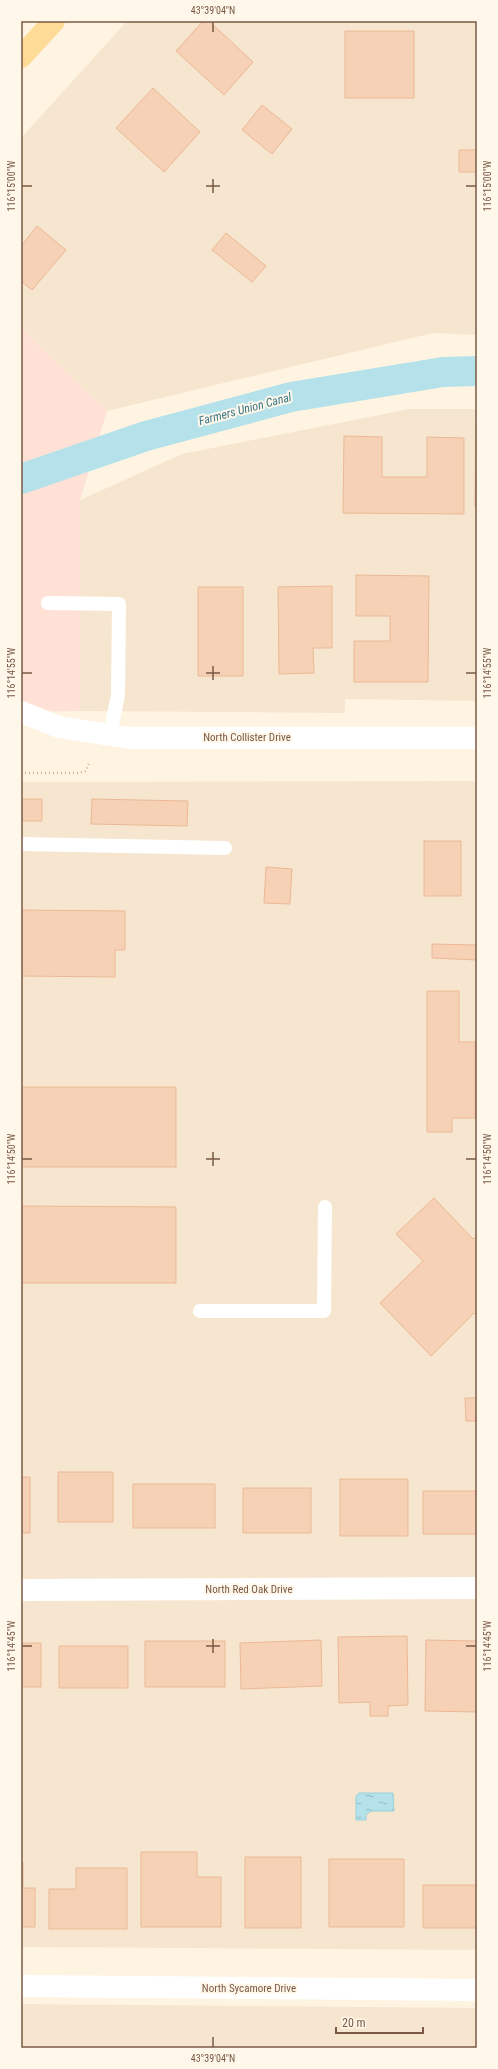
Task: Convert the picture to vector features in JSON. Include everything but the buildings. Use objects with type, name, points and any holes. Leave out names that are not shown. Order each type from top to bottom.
[{"type":"main road","points":[[21,58],[54,21]]},
{"type":"street","name":"North Collister Drive","points":[[21,712],[60,727],[129,738],[477,738]]},
{"type":"street","name":"North Red Oak Drive","points":[[21,1590],[477,1588]]},
{"type":"street","name":"North Sycamore Drive","points":[[21,1986],[477,1990]]},
{"type":"lane","points":[[48,603],[119,604],[118,695],[110,734]]},
{"type":"lane","points":[[21,844],[225,848]]},
{"type":"lane","points":[[200,1311],[324,1312],[325,1207]]},
{"type":"path","points":[[21,773],[79,773],[86,771],[89,763]]},
{"type":"shaded area","points":[[127,21],[477,21],[477,335],[433,333],[107,411],[21,328],[21,138]]},
{"type":"shaded area","points":[[21,328],[107,411],[80,500],[80,711],[21,712]]},
{"type":"shaded area","points":[[409,409],[477,409],[477,701],[345,699],[345,713],[80,711],[80,500],[182,454]]},
{"type":"shaded area","points":[[477,781],[477,1950],[21,1947],[21,782]]},
{"type":"shaded area","points":[[21,2004],[477,2008],[477,2048],[21,2048]]},
{"type":"water","points":[[359,1793],[393,1793],[394,1811],[371,1811],[366,1815],[366,1820],[356,1820],[356,1796]]},
{"type":"waterway","name":"Farmers Union Canal","points":[[21,479],[146,436],[291,397],[443,372],[477,371]]}]
